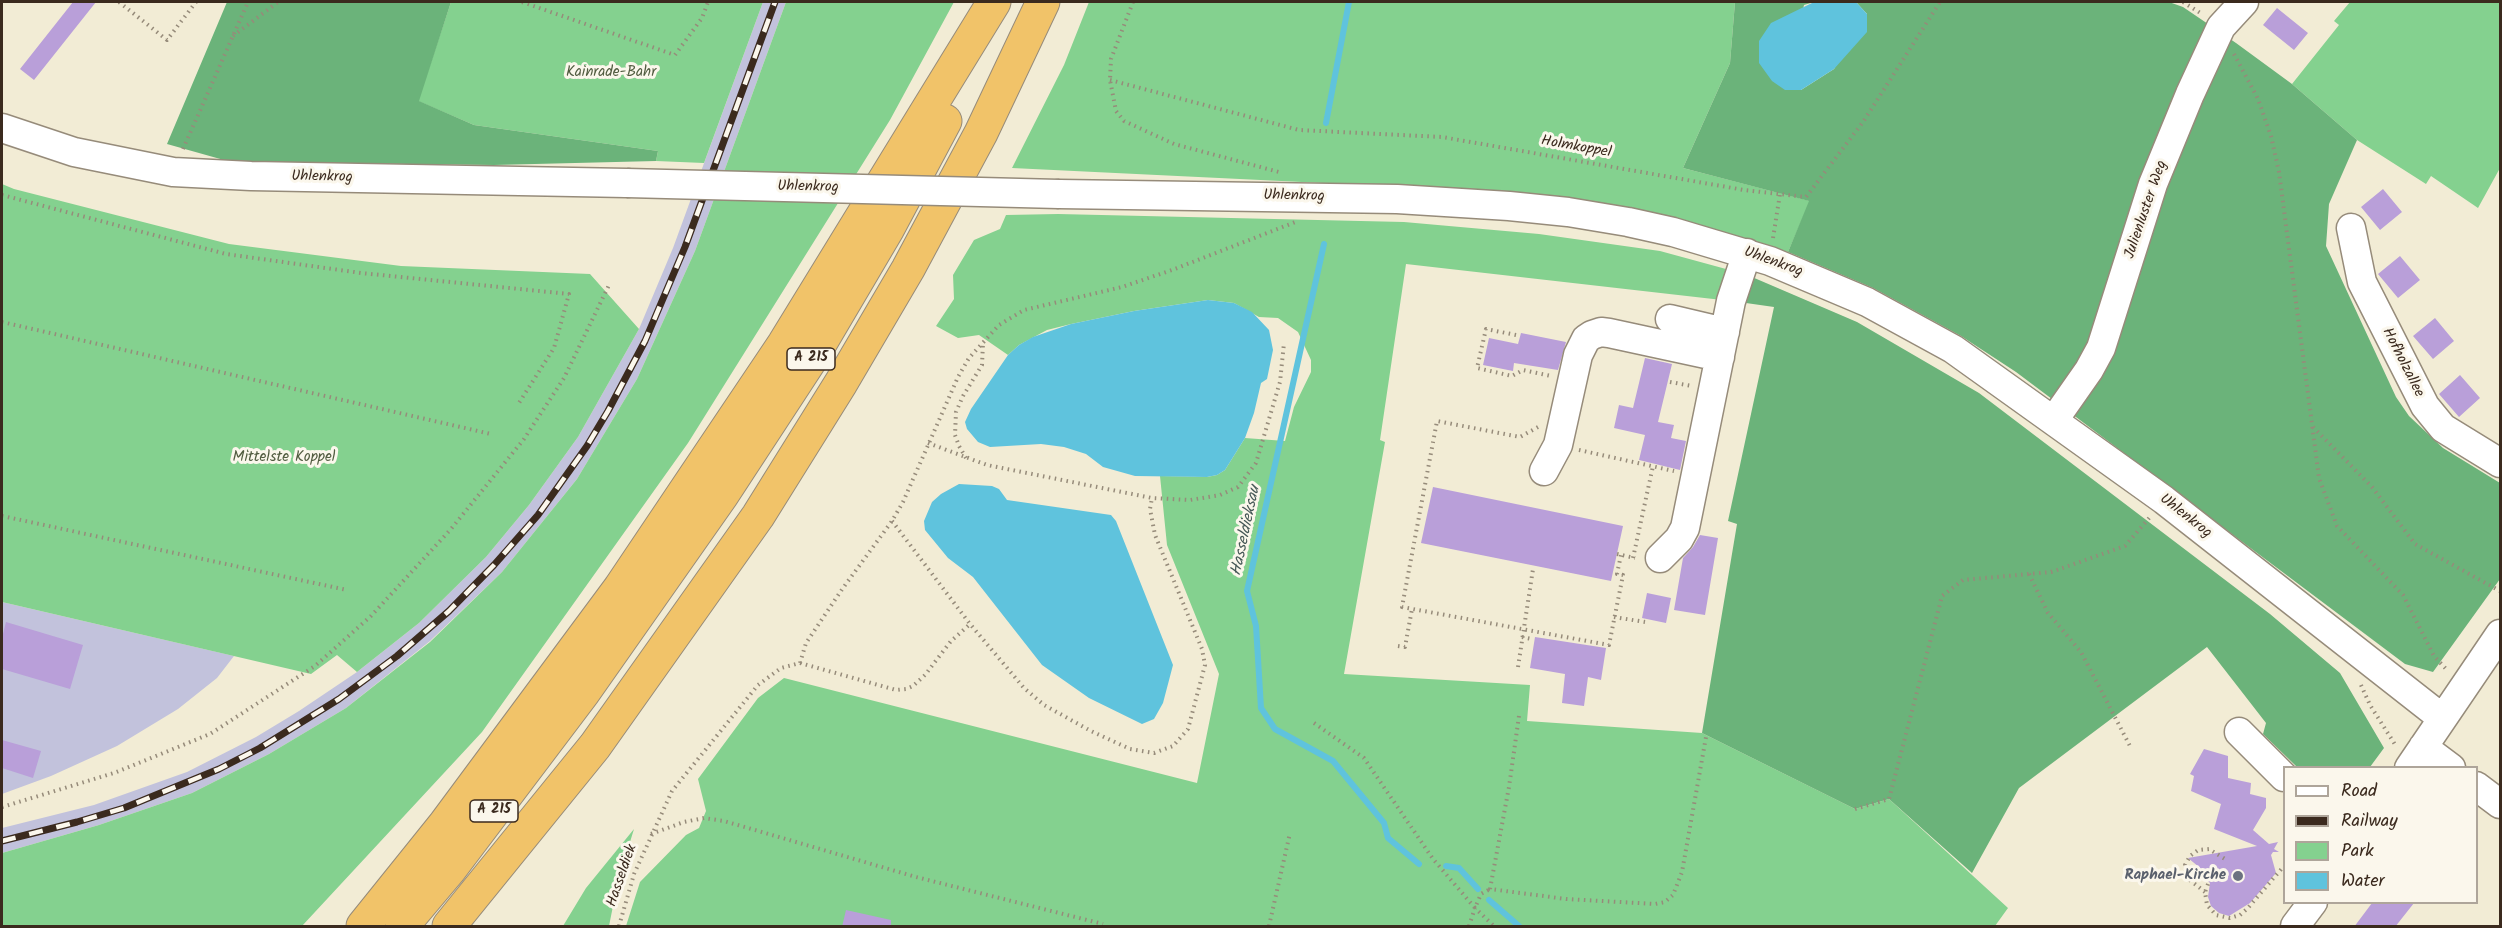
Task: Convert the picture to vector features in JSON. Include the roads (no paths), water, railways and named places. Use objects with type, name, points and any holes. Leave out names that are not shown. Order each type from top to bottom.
[{"type":"highway","points":[[363,927],[445,824],[620,588],[784,344],[997,2]]},
{"type":"highway","name":"A 215","points":[[402,927],[457,860],[644,609],[809,362],[888,228],[963,87],[997,2]]},
{"type":"highway","name":"A 215","points":[[449,927],[602,737],[758,516],[842,383],[908,269],[981,133],[1043,2]]},
{"type":"highway","points":[[478,927],[499,900],[560,790]]},
{"type":"street","name":"Julienluster Weg","points":[[2054,420],[2090,370],[2101,348],[2153,184],[2190,94],[2221,27],[2244,2]]},
{"type":"street","name":"Uhlenkrog","points":[[2,128],[74,152],[173,172],[306,178],[1397,200],[1509,206],[1568,212],[1760,249],[1818,280],[1867,302],[1953,349],[2164,500],[2442,718]]},
{"type":"street","name":"Hofholzallee","points":[[2351,228],[2362,282],[2425,406],[2443,428],[2500,463]]},
{"type":"street","points":[[1646,558],[1679,539],[1684,528],[1731,301],[1760,249]]},
{"type":"street","points":[[1670,319],[1723,345]]},
{"type":"street","points":[[1544,471],[1560,437],[1572,381],[1586,339],[1602,332],[1723,345]]},
{"type":"street","points":[[2444,766],[2415,758],[2500,634]]},
{"type":"street","points":[[2239,732],[2283,776]]},
{"type":"street","points":[[2478,788],[2500,804]]},
{"type":"street","points":[[2295,927],[2312,904]]},
{"type":"water","points":[[1814,2],[1856,2],[1867,14],[1867,32],[1834,69],[1801,90],[1785,90],[1772,81],[1759,63],[1759,41],[1771,23]]},
{"type":"water","points":[[1208,300],[1234,303],[1252,312],[1269,330],[1273,350],[1267,379],[1261,383],[1245,438],[1225,470],[1217,475],[1207,477],[1135,476],[1103,467],[1086,454],[1064,447],[1041,444],[990,447],[978,442],[967,429],[965,422],[971,409],[1008,355],[1033,337],[1071,324],[1134,311]]},
{"type":"water","points":[[959,484],[992,486],[999,489],[1007,500],[1111,515],[1116,521],[1173,665],[1163,703],[1154,719],[1142,724],[1089,698],[1042,665],[973,577],[948,558],[925,530],[924,521],[932,502]]},
{"type":"waterway","name":"Hasseldieksau","points":[[1326,123],[1349,2]]},
{"type":"waterway","name":"Hasseldieksau","points":[[1324,244],[1247,591],[1256,626],[1261,708],[1275,729],[1333,761],[1384,823],[1388,838],[1419,864]]},
{"type":"waterway","name":"Hasseldieksau","points":[[1446,866],[1459,868],[1478,889]]},
{"type":"waterway","name":"Hasseldieksau","points":[[1489,900],[1519,926]]},
{"type":"railway","points":[[2,841],[124,808],[219,769],[260,748],[339,699],[397,656],[449,611],[494,565],[538,515],[587,446],[645,341],[685,247],[775,2]]},
{"type":"place","name":"Raphael-Kirche","points":[[2238,876]]},
{"type":"park label","name":"Kainrade-Bahr","points":[[611,73]]},
{"type":"park label","name":"Mittelste Koppel","points":[[284,458]]}]
